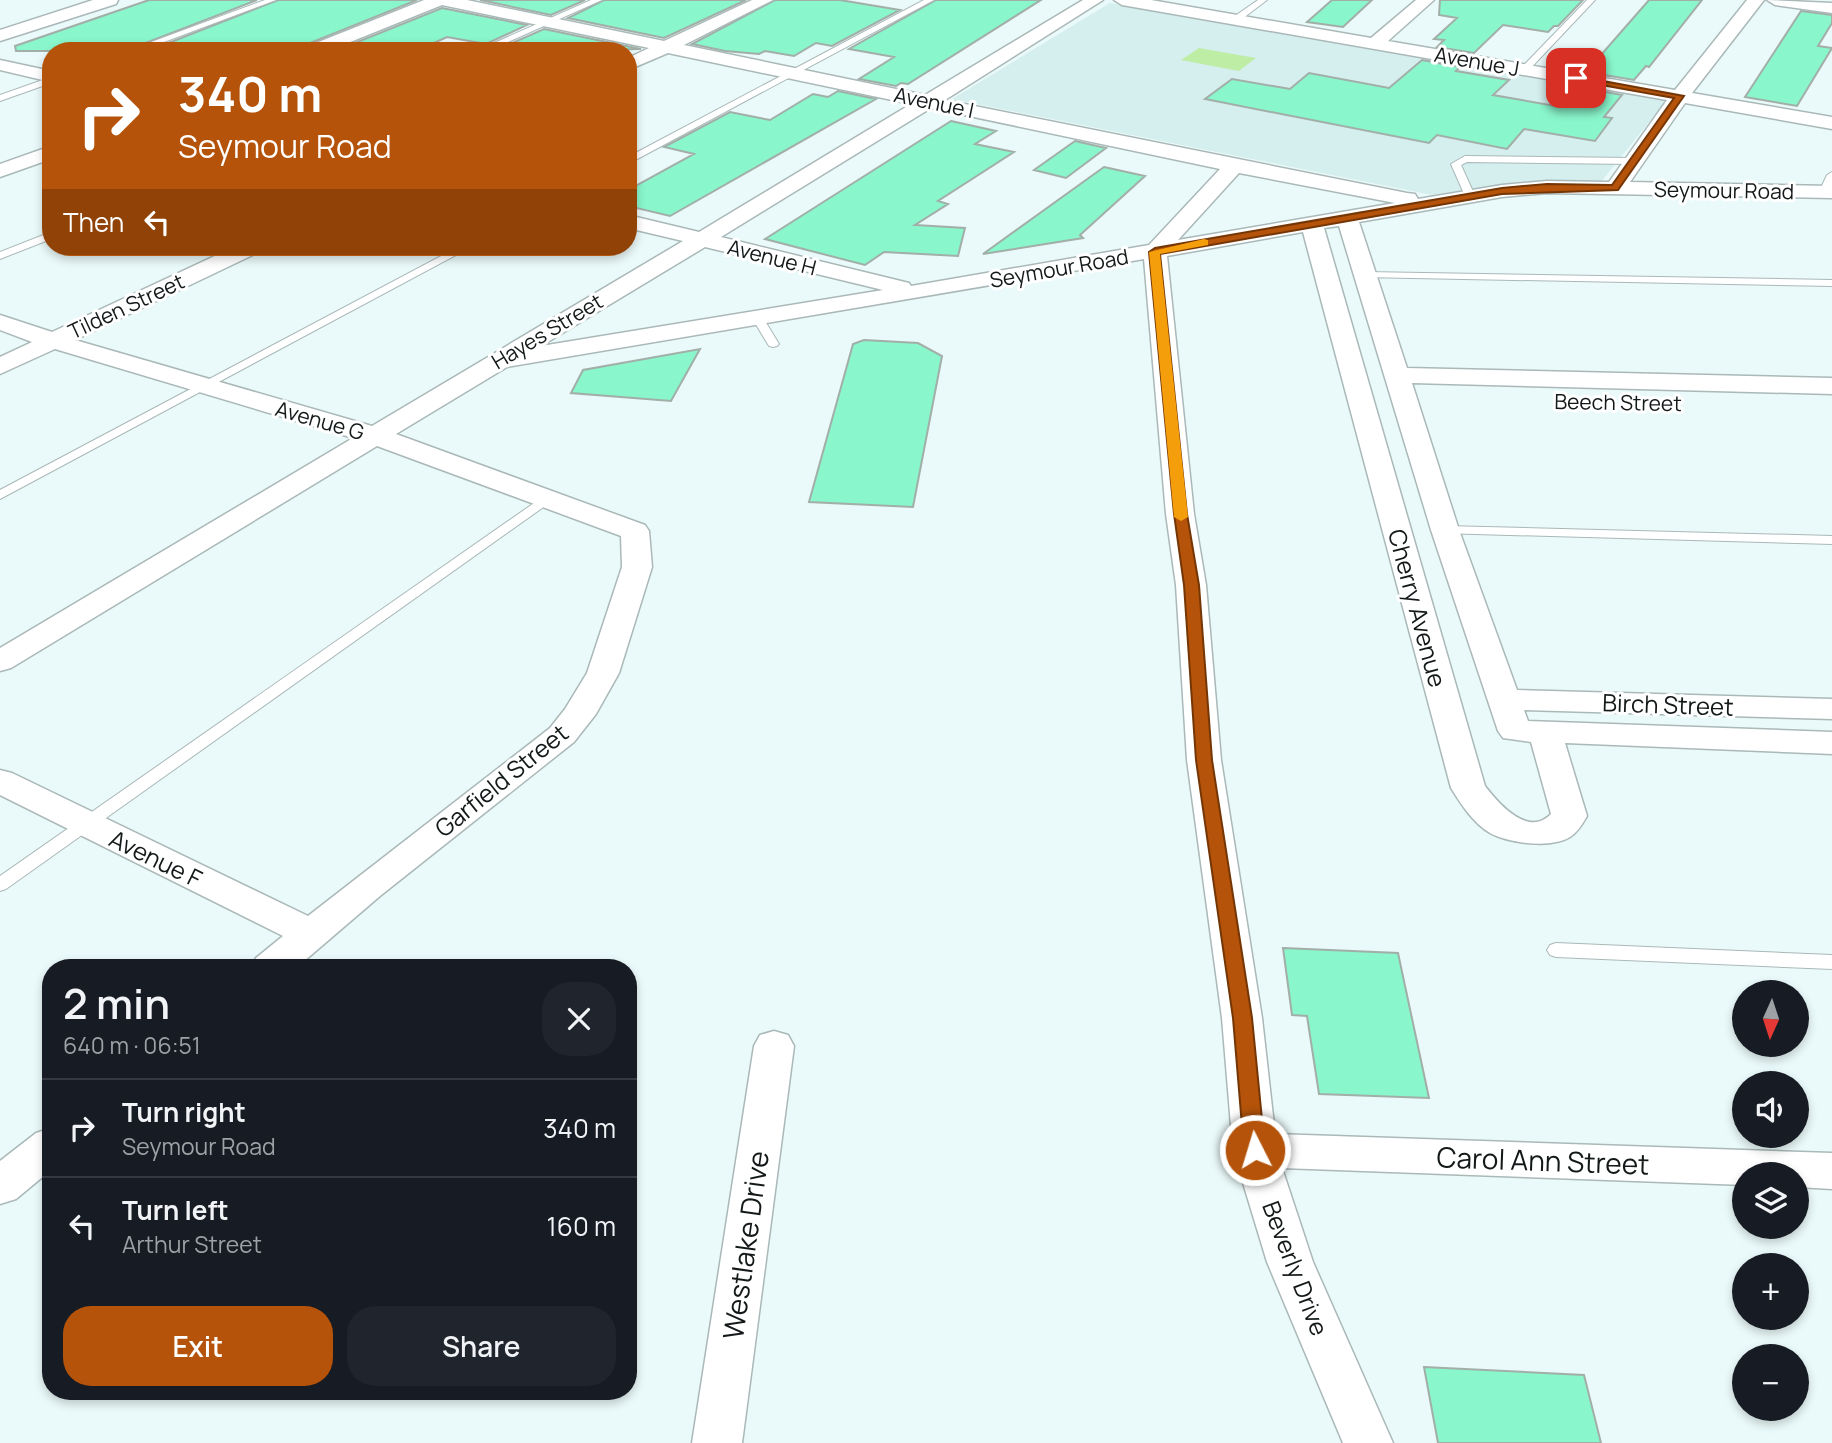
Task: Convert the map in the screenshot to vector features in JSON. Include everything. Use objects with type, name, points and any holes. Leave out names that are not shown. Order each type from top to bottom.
[{"type":"street","points":[[0,36],[110,0]]},
{"type":"street","points":[[335,42],[441,0]]},
{"type":"street","name":"Avenue I","points":[[441,0],[1234,166],[1426,202]]},
{"type":"street","points":[[637,61],[765,0]]},
{"type":"street","name":"Hayes Street","points":[[0,661],[1095,0]]},
{"type":"street","name":"Avenue J","points":[[1122,0],[1832,123]]},
{"type":"street","points":[[1374,44],[1426,0]]},
{"type":"street","points":[[1615,188],[1680,96],[1756,0]]},
{"type":"street","points":[[1775,0],[1832,8]]},
{"type":"street","points":[[0,65],[42,76]]},
{"type":"street","points":[[0,170],[42,155]]},
{"type":"street","points":[[1155,252],[1234,166]]},
{"type":"street","name":"Seymour Road","points":[[496,361],[1155,252],[1470,195],[1547,187],[1829,186]]},
{"type":"street","name":"Cherry Avenue","points":[[1312,223],[1468,788],[1488,814],[1504,826],[1535,833],[1557,829],[1569,816],[1521,721],[1445,530],[1347,217]]},
{"type":"street","name":"Avenue H","points":[[637,223],[916,292]]},
{"type":"street","name":"Beverly Drive","points":[[1155,252],[1181,514],[1191,585],[1204,760],[1242,1018],[1255,1150],[1290,1262],[1368,1443]]},
{"type":"street","name":"Tilden Street","points":[[0,366],[232,256]]},
{"type":"street","name":"Avenue G","points":[[0,322],[53,341],[376,436],[635,531]]},
{"type":"street","name":"Beech Street","points":[[1401,386],[1829,396]]},
{"type":"street","name":"Garfield Street","points":[[281,959],[367,887],[534,759],[570,725],[603,673],[637,567],[635,531]]},
{"type":"street","name":"Birch Street","points":[[1521,721],[1832,709]]},
{"type":"street","name":"Birch Street","points":[[1521,721],[1832,743]]},
{"type":"street","name":"Avenue F","points":[[0,781],[312,934]]},
{"type":"street","name":"Westlake Drive","points":[[717,1443],[774,1046]]},
{"type":"street","name":"Carol Ann Street","points":[[1255,1150],[1832,1171]]},
{"type":"street","points":[[0,1186],[42,1152]]},
{"type":"lane","points":[[156,42],[272,0]]},
{"type":"lane","points":[[500,42],[598,0]]},
{"type":"lane","points":[[637,156],[930,0]]},
{"type":"lane","points":[[1235,20],[1263,0]]},
{"type":"lane","points":[[1524,70],[1591,0]]},
{"type":"lane","points":[[0,98],[42,82]]},
{"type":"lane","points":[[1470,195],[1456,164],[1465,159],[1634,161]]},
{"type":"lane","points":[[0,256],[42,239]]},
{"type":"lane","points":[[0,495],[449,256]]},
{"type":"lane","points":[[1366,275],[1832,283]]},
{"type":"lane","points":[[758,318],[774,344]]},
{"type":"lane","points":[[0,885],[547,498]]},
{"type":"lane","points":[[1445,530],[1832,540]]},
{"type":"lane","points":[[1556,950],[1832,962]]},
{"type":"shaded area","points":[[1110,3],[1667,100],[1600,183],[1524,181],[1432,195],[952,99]]},
{"type":"green space","points":[[1199,48],[1256,58],[1239,71],[1181,60]]},
{"type":"building","points":[[149,0],[257,0],[148,42],[42,42],[42,51],[16,51],[15,46]]},
{"type":"building","points":[[278,0],[417,0],[312,42],[171,42]]},
{"type":"building","points":[[480,0],[585,0],[551,15]]},
{"type":"building","points":[[604,0],[746,0],[664,38],[568,18]]},
{"type":"building","points":[[775,0],[840,0],[900,10],[832,46],[816,43],[794,56],[765,51],[759,54],[725,51],[692,44]]},
{"type":"building","points":[[936,0],[1041,0],[908,84],[901,83],[896,86],[859,79],[894,57],[849,49]]},
{"type":"building","points":[[1332,0],[1372,0],[1343,27],[1307,22]]},
{"type":"building","points":[[1440,0],[1583,0],[1558,26],[1548,32],[1503,25],[1474,53],[1437,47],[1444,40],[1434,39],[1457,18],[1439,15]]},
{"type":"building","points":[[1649,0],[1702,0],[1649,67],[1646,66],[1634,80],[1586,72]]},
{"type":"building","points":[[442,8],[527,25],[490,42],[447,37],[436,42],[357,42]]},
{"type":"building","points":[[1801,11],[1832,15],[1832,23],[1818,46],[1832,48],[1797,106],[1745,97]]},
{"type":"building","points":[[544,29],[607,42],[514,42]]},
{"type":"building","points":[[1422,60],[1460,67],[1456,71],[1509,80],[1493,95],[1555,106],[1573,86],[1622,95],[1604,117],[1612,118],[1595,141],[1524,129],[1507,149],[1437,135],[1429,143],[1205,99],[1232,79],[1290,89],[1309,73],[1389,88]]},
{"type":"building","points":[[838,91],[876,99],[670,216],[637,208],[637,185],[694,154],[664,147],[730,112],[770,120],[813,94],[828,97]]},
{"type":"building","points":[[951,121],[996,131],[975,144],[1014,152],[938,201],[948,204],[915,225],[965,228],[958,256],[884,252],[865,265],[765,239]]},
{"type":"building","points":[[1075,141],[1106,148],[1066,178],[1034,170]]},
{"type":"building","points":[[1104,167],[1145,176],[1080,235],[1083,238],[983,254]]},
{"type":"building","points":[[864,340],[918,343],[942,356],[913,507],[809,502],[853,344]]},
{"type":"building","points":[[700,349],[671,401],[571,393],[583,370]]},
{"type":"building","points":[[1283,948],[1398,953],[1429,1098],[1319,1094],[1307,1016],[1292,1015]]},
{"type":"building","points":[[1424,1367],[1584,1375],[1601,1443],[1438,1443]]},
{"type":"slow traffic","points":[[1181,517],[1155,252],[1204,243]]},
{"type":"route","points":[[1255,1150],[1242,1018],[1215,850],[1204,760],[1191,585],[1181,514],[1155,252],[1426,202],[1502,191],[1547,187],[1615,188],[1680,96],[1576,78]]}]
